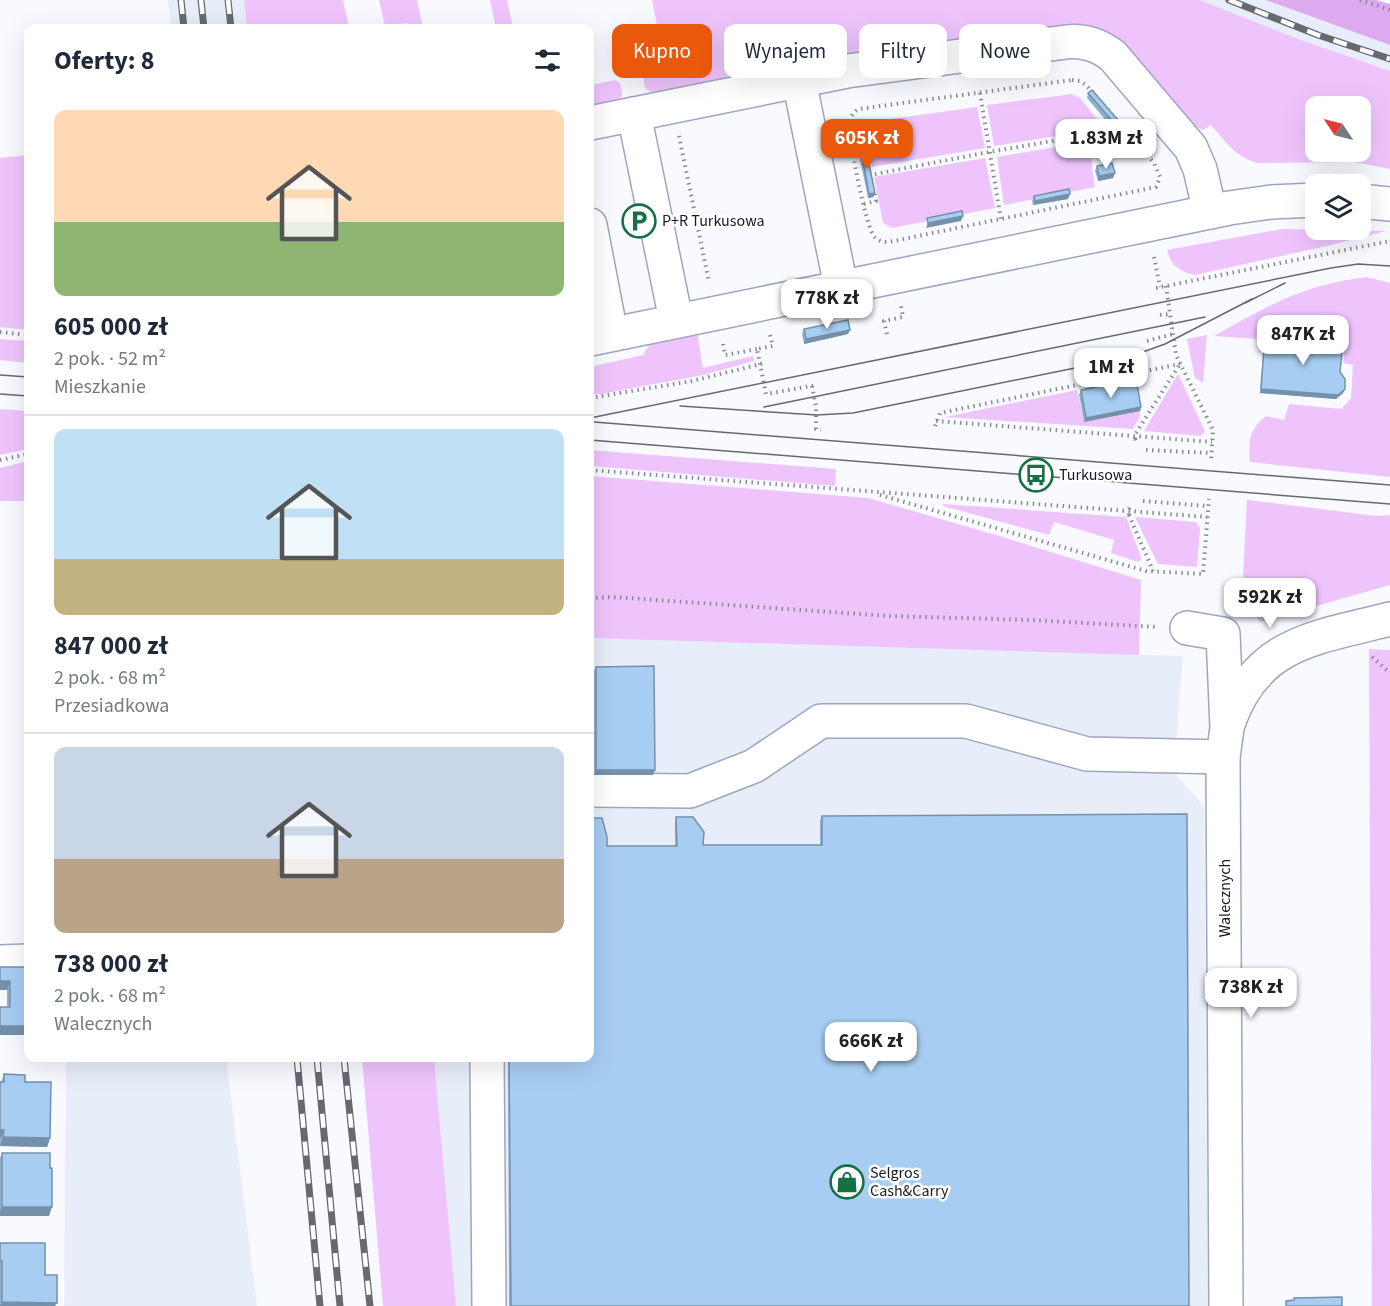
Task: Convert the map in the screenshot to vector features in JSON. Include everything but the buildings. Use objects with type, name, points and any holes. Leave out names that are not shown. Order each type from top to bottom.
[{"type":"street","points":[[594,122],[847,71],[1079,41],[1094,44],[1117,60],[1188,144],[1200,169],[1210,212]]},
{"type":"street","points":[[799,80],[841,287]]},
{"type":"street","points":[[634,114],[676,320]]},
{"type":"street","points":[[594,269],[600,336],[1210,212],[1258,204],[1305,201]]},
{"type":"street","points":[[1371,202],[1390,204]]},
{"type":"street","points":[[594,790],[690,791],[754,766],[822,721],[966,721],[1087,754],[1225,742],[1234,706],[1249,682],[1265,664],[1298,643],[1390,619]]},
{"type":"street","name":"Walecznych","points":[[1187,628],[1223,634],[1226,1306]]},
{"type":"street","points":[[0,962],[24,961]]},
{"type":"street","points":[[487,1062],[489,1306]]},
{"type":"path","points":[[1360,0],[1390,10]]},
{"type":"path","points":[[1077,80],[1087,86],[1154,163],[1160,181],[1156,187],[1001,220],[886,242],[874,236],[864,204],[852,143],[850,121],[856,110],[980,93],[1077,80]]},
{"type":"path","points":[[980,93],[1001,220]]},
{"type":"path","points":[[870,175],[1110,131],[1116,138],[1125,140],[1130,137]]},
{"type":"path","points":[[852,143],[864,141],[866,152]]},
{"type":"path","points":[[864,204],[876,201],[868,164]]},
{"type":"path","points":[[1156,288],[1390,241]]},
{"type":"path","points":[[1166,286],[1176,355],[1213,430],[1211,462]]},
{"type":"path","points":[[1160,315],[1170,314]]},
{"type":"path","points":[[0,332],[24,335]]},
{"type":"path","points":[[721,334],[725,355],[773,346],[771,336]]},
{"type":"path","points":[[1147,341],[1173,334]]},
{"type":"path","points":[[757,349],[762,363],[766,394],[814,386],[819,407],[816,429],[821,430]]},
{"type":"path","points":[[594,397],[692,381],[762,363]]},
{"type":"path","points":[[1180,364],[945,412],[938,416],[936,424],[1212,442]]},
{"type":"path","points":[[1136,441],[1136,433],[1180,364]]},
{"type":"path","points":[[1146,450],[1211,453]]},
{"type":"path","points":[[0,460],[24,455]]},
{"type":"path","points":[[594,470],[871,492],[929,494],[1207,517]]},
{"type":"path","points":[[871,486],[871,492]]},
{"type":"path","points":[[871,492],[1146,571],[1203,574],[1209,498]]},
{"type":"path","points":[[1143,501],[1208,506]]},
{"type":"path","points":[[1130,508],[1129,515],[1154,571]]},
{"type":"path","points":[[594,598],[612,597],[890,616],[1187,628]]},
{"type":"path","points":[[1368,654],[1390,673]]},
{"type":"shaded area","points":[[168,0],[244,0],[247,24],[171,24]]},
{"type":"shaded area","points":[[244,0],[343,0],[348,24],[247,24]]},
{"type":"shaded area","points":[[379,0],[417,0],[422,24],[385,24]]},
{"type":"shaded area","points":[[490,0],[507,0],[512,24],[495,24]]},
{"type":"shaded area","points":[[652,0],[1200,0],[1298,39],[1390,71],[1390,169],[1354,162],[1258,163],[1250,161],[1231,148],[1211,125],[1203,130],[1195,127],[1125,47],[1051,55],[1051,24],[959,24],[959,64],[947,66],[947,24],[859,24],[859,75],[847,76],[847,24],[724,24],[724,78],[828,78],[655,96],[645,88],[643,78],[712,78],[712,24],[657,24]]},
{"type":"shaded area","points":[[1200,0],[1266,0],[1390,45],[1390,71],[1298,39]]},
{"type":"shaded area","points":[[1266,0],[1376,0],[1390,4],[1390,45]]},
{"type":"shaded area","points":[[616,80],[621,85],[622,95],[618,102],[594,108],[594,84]]},
{"type":"shaded area","points":[[1072,94],[1080,98],[1102,125],[1101,129],[994,146],[987,105]]},
{"type":"shaded area","points":[[977,107],[985,148],[872,167],[864,130],[869,122]]},
{"type":"shaded area","points":[[1114,137],[1115,141],[1099,149],[1093,158],[1092,170],[1095,187],[1004,205],[997,157]]},
{"type":"shaded area","points":[[24,155],[24,330],[0,327],[0,158]]},
{"type":"shaded area","points":[[985,158],[995,208],[892,228],[883,223],[874,177]]},
{"type":"shaded area","points":[[1282,229],[1305,229],[1305,240],[1351,240],[1195,275],[1177,267],[1167,250]]},
{"type":"shaded area","points":[[1371,231],[1386,231],[1371,235]]},
{"type":"shaded area","points":[[1367,277],[1390,283],[1390,477],[1250,462],[1251,436],[1256,426],[1266,416],[1284,420],[1289,404],[1341,409],[1351,398],[1353,365],[1343,363],[1345,345],[1214,336],[1269,306],[1305,291],[1345,280]]},
{"type":"shaded area","points":[[697,332],[703,368],[753,356],[754,361],[703,375],[594,394],[594,366],[643,355],[652,341]]},
{"type":"shaded area","points":[[1207,335],[1203,383],[1195,378],[1187,339]]},
{"type":"shaded area","points":[[0,339],[24,341],[24,363],[0,360]]},
{"type":"shaded area","points":[[1178,374],[1205,431],[1201,436],[1144,431]]},
{"type":"shaded area","points":[[1077,390],[1084,422],[1140,411],[1140,416],[1133,429],[945,417]]},
{"type":"shaded area","points":[[0,409],[24,411],[24,450],[0,455]]},
{"type":"shaded area","points":[[594,450],[836,469],[835,486],[594,466]]},
{"type":"shaded area","points":[[24,462],[24,501],[0,501],[0,468]]},
{"type":"shaded area","points":[[594,476],[868,498],[1141,580],[1139,655],[594,638]]},
{"type":"shaded area","points":[[1247,500],[1377,516],[1390,515],[1390,585],[1260,622],[1253,611],[1253,580],[1243,577]]},
{"type":"shaded area","points":[[943,504],[1126,517],[1141,560],[1138,562],[1111,553],[1114,540],[1054,522],[1049,535],[943,506]]},
{"type":"shaded area","points":[[1135,517],[1196,522],[1200,528],[1197,567],[1158,564]]},
{"type":"shaded area","name":"Selgros Cash&Carry","points":[[594,638],[1183,656],[1174,772],[1204,807],[1208,1306],[456,1306],[434,1062],[594,1062]]},
{"type":"shaded area","points":[[1369,649],[1390,650],[1390,1306],[1372,1306]]},
{"type":"shaded area","points":[[66,1062],[226,1062],[257,1306],[64,1306]]},
{"type":"shaded area","points":[[362,1062],[434,1062],[456,1306],[383,1306]]},
{"type":"tram line","points":[[594,417],[1331,268],[1358,264],[1390,266]]},
{"type":"tram line","points":[[1245,303],[1285,283]]},
{"type":"tram line","points":[[680,406],[817,415],[853,413],[1129,357],[1165,344],[1252,299]]},
{"type":"tram line","points":[[764,407],[1205,317]]},
{"type":"tram line","points":[[0,375],[24,377]]},
{"type":"tram line","points":[[0,394],[24,396]]},
{"type":"tram line","points":[[594,422],[1390,485]]},
{"type":"tram line","points":[[594,440],[1390,504]]},
{"type":"railway","points":[[181,0],[184,24]]},
{"type":"railway","points":[[201,0],[204,24]]},
{"type":"railway","points":[[228,0],[231,24]]},
{"type":"railway","points":[[1229,0],[1318,35],[1390,59]]},
{"type":"railway","points":[[297,1062],[320,1306]]},
{"type":"railway","points":[[317,1062],[340,1306]]},
{"type":"railway","points":[[344,1062],[370,1306]]},
{"type":"place","name":"P+R Turkusowa","points":[[639,221]]},
{"type":"place","name":"Turkusowa","points":[[1036,475]]},
{"type":"place","name":"Selgros Cash&Carry","points":[[847,1182]]}]
